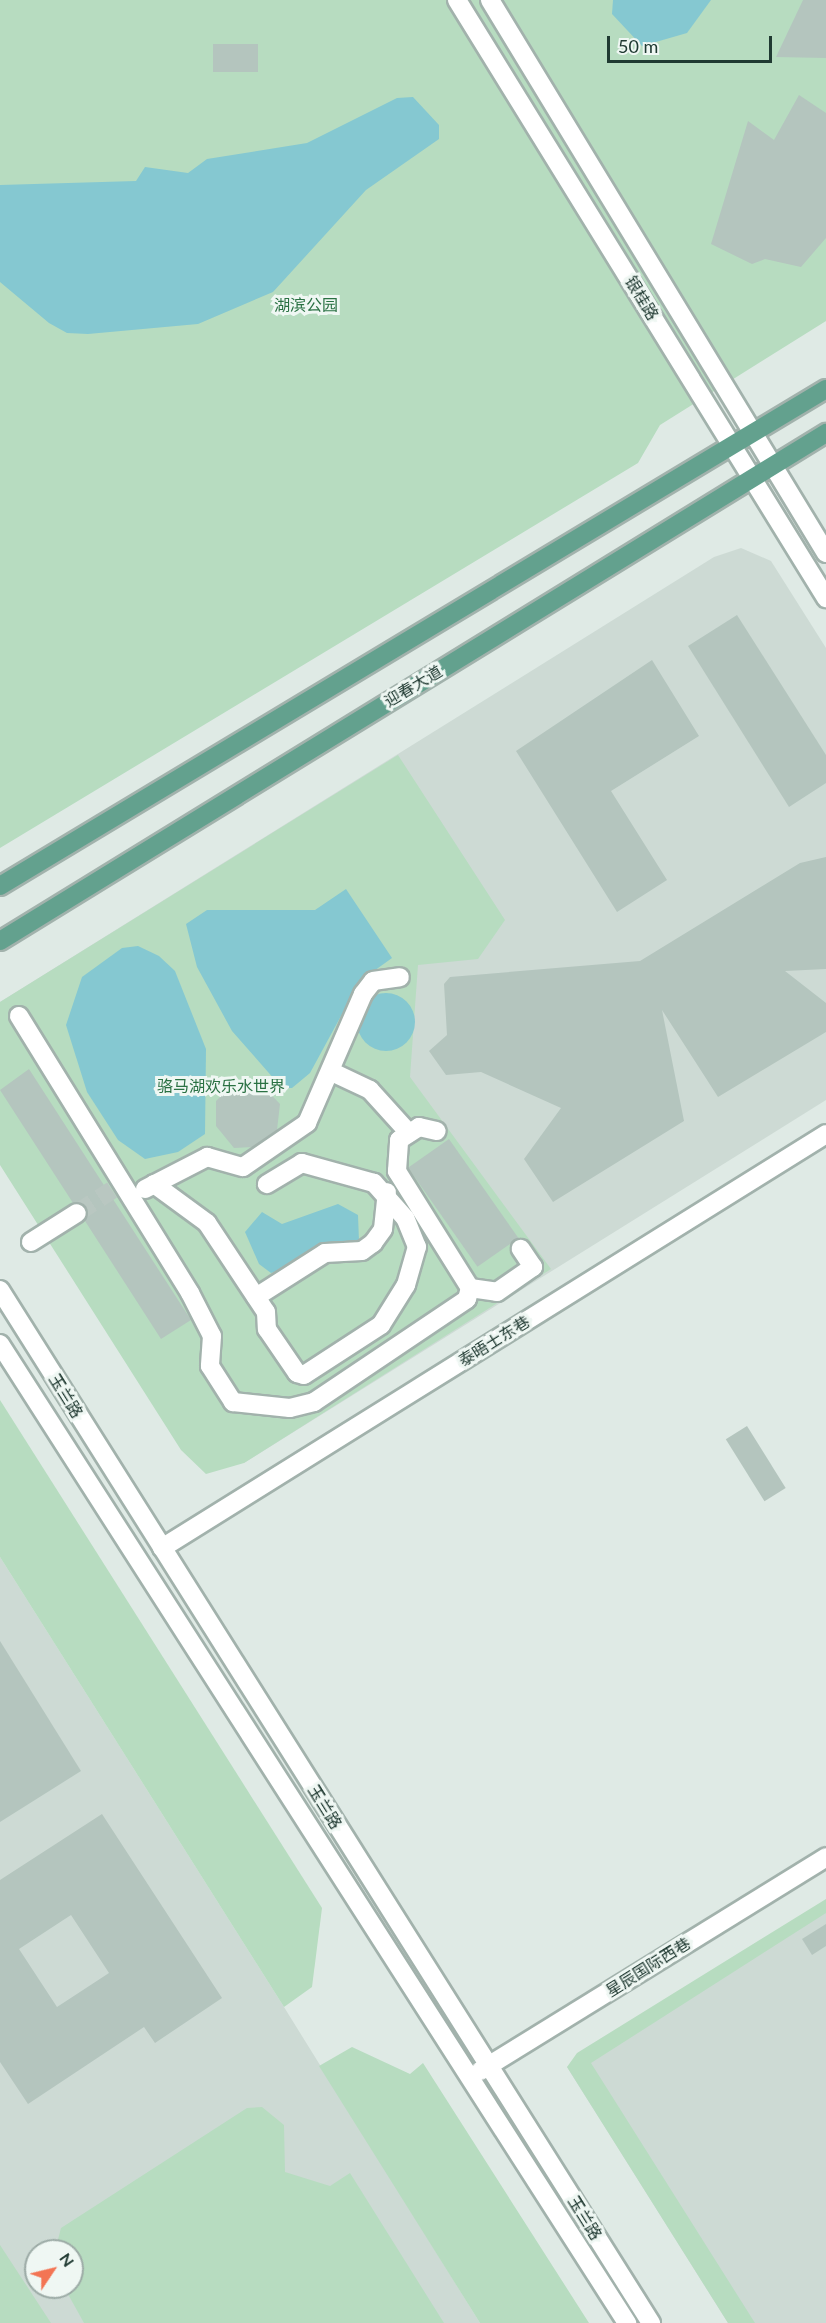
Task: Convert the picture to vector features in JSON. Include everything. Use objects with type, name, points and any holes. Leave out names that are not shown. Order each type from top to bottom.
[{"type":"main road","points":[[0,885],[826,389]]},
{"type":"main road","name":"迎春大道","points":[[0,940],[826,433]]},
{"type":"street","name":"银桂路","points":[[457,0],[826,598]]},
{"type":"street","name":"银桂路","points":[[490,0],[826,553]]},
{"type":"street","points":[[122,1190],[154,1184],[195,1160],[217,1157],[243,1167],[307,1123],[332,1072],[368,987],[400,977]]},
{"type":"street","points":[[19,1016],[122,1190],[206,1322],[214,1346],[210,1366],[233,1402],[290,1408],[314,1402],[459,1308],[470,1288]]},
{"type":"street","points":[[332,1072],[370,1090],[409,1132]]},
{"type":"street","points":[[437,1131],[419,1127],[399,1140],[397,1172],[470,1288],[497,1292],[533,1267],[521,1249]]},
{"type":"street","name":"泰晤士东巷","points":[[162,1548],[826,1134]]},
{"type":"street","points":[[154,1184],[207,1223],[256,1297],[267,1329],[297,1373],[313,1371],[381,1325],[416,1263],[413,1233],[387,1191],[332,1168],[302,1163],[267,1184]]},
{"type":"street","points":[[256,1297],[325,1254],[354,1253],[374,1243],[382,1228],[387,1191]]},
{"type":"street","points":[[31,1242],[77,1213]]},
{"type":"street","name":"玉兰路","points":[[0,1290],[651,2323]]},
{"type":"street","name":"玉兰路","points":[[0,1344],[627,2323]]},
{"type":"street","name":"星辰国际西巷","points":[[470,2077],[826,1857]]},
{"type":"shaded area","points":[[741,548],[771,561],[826,648],[826,1100],[244,1463],[0,1002],[714,557]]},
{"type":"shaded area","points":[[0,1557],[284,2007],[480,2323],[0,2323]]},
{"type":"shaded area","points":[[826,1908],[826,2323],[728,2323],[567,2067]]},
{"type":"green space","name":"湖滨公园","points":[[0,0],[826,0],[826,321],[660,425],[638,463],[0,848]]},
{"type":"green space","name":"骆马湖欢乐水世界","points":[[398,755],[505,920],[478,959],[418,965],[410,1077],[551,1269],[244,1463],[206,1474],[181,1450],[0,1165],[0,1002]]},
{"type":"green space","points":[[0,1400],[322,1908],[312,1987],[284,2007],[0,1557]]},
{"type":"green space","points":[[826,1899],[826,1913],[591,2063],[755,2323],[728,2323],[567,2067],[577,2053]]},
{"type":"green space","points":[[352,2047],[410,2074],[423,2063],[589,2323],[480,2323],[319,2066]]},
{"type":"green space","points":[[262,2107],[284,2125],[285,2172],[330,2186],[350,2173],[444,2323],[84,2323],[71,2299],[84,2299],[84,2239],[58,2239],[61,2228],[247,2108]]},
{"type":"green space","points":[[0,2245],[24,2282],[24,2299],[35,2299],[51,2323],[0,2323]]},
{"type":"water","points":[[613,0],[711,0],[687,33],[642,46],[612,14]]},
{"type":"water","points":[[413,97],[439,125],[439,139],[366,190],[273,292],[198,324],[88,334],[67,333],[49,323],[0,282],[0,185],[136,181],[145,167],[188,173],[207,159],[307,143],[397,98]]},
{"type":"water","points":[[346,889],[392,958],[360,981],[310,1073],[292,1088],[282,1088],[232,1031],[197,967],[186,924],[207,910],[315,910]]},
{"type":"water","points":[[138,946],[159,956],[175,971],[206,1049],[205,1134],[178,1152],[145,1159],[118,1140],[87,1092],[66,1025],[82,977],[122,948]]},
{"type":"water","points":[[386,993],[397,995],[410,1006],[415,1022],[413,1033],[402,1046],[386,1051],[375,1049],[362,1038],[357,1022],[359,1011],[370,998]]},
{"type":"water","points":[[338,1204],[358,1215],[359,1241],[322,1244],[297,1265],[271,1273],[259,1264],[245,1232],[262,1212],[282,1224]]},
{"type":"building","points":[[803,0],[826,0],[826,58],[776,57]]},
{"type":"building","points":[[213,44],[258,44],[258,72],[213,72]]},
{"type":"building","points":[[799,95],[826,113],[826,238],[801,267],[765,259],[752,264],[711,244],[748,121],[774,140]]},
{"type":"building","points":[[737,615],[826,755],[826,783],[789,807],[688,646]]},
{"type":"building","points":[[652,660],[699,736],[611,791],[667,880],[617,912],[516,751]]},
{"type":"building","points":[[826,857],[826,969],[785,971],[826,1003],[826,1032],[718,1097],[662,1010],[684,1121],[553,1202],[524,1159],[561,1108],[481,1072],[446,1075],[429,1051],[447,1035],[444,984],[450,977],[640,961],[800,863]]},
{"type":"building","points":[[29,1069],[191,1320],[161,1339],[85,1221],[86,1207],[73,1203],[0,1090]]},
{"type":"building","points":[[233,1084],[261,1084],[280,1104],[277,1130],[253,1147],[234,1148],[216,1126],[216,1101]]},
{"type":"building","points":[[449,1139],[518,1238],[477,1267],[408,1168]]},
{"type":"building","points":[[747,1426],[786,1488],[764,1501],[726,1439]]},
{"type":"building","points":[[0,1641],[81,1771],[0,1822]]},
{"type":"building","points":[[102,1814],[222,1998],[155,2043],[144,2027],[28,2104],[0,2062],[0,1880]],"holes":[[[71,1915],[109,1973],[57,2007],[19,1949]]]},
{"type":"building","points":[[826,1924],[826,1946],[812,1955],[802,1939]]},
{"type":"tunnel","points":[[77,1213],[112,1190]]}]
